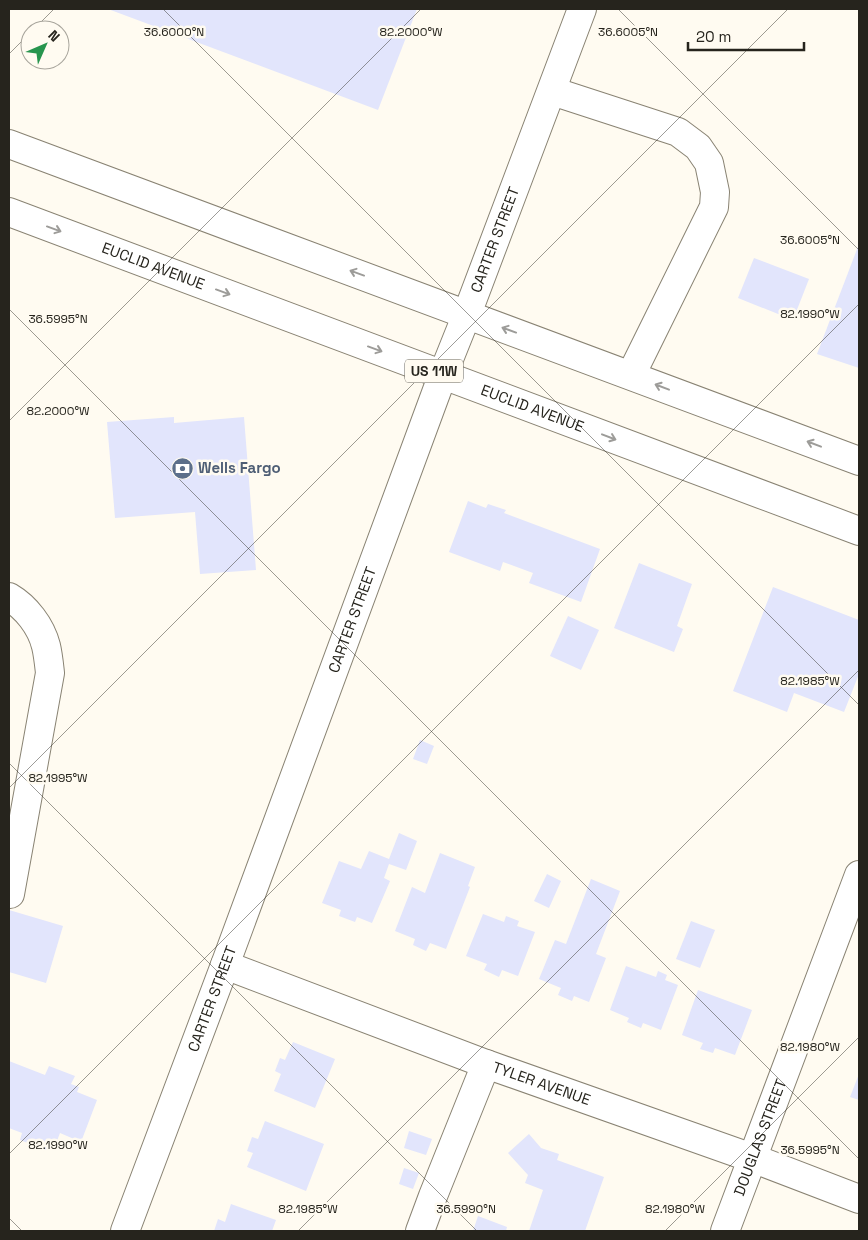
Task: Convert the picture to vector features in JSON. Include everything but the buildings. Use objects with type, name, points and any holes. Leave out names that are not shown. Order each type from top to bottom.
[{"type":"main road","name":"CARTER STREET","points":[[125,1231],[443,374],[582,9]]},
{"type":"main road","points":[[552,90],[678,132],[698,147],[709,163],[715,192],[714,207],[631,375]]},
{"type":"main road","points":[[9,144],[859,461]]},
{"type":"main road","name":"EUCLID AVENUE","points":[[9,212],[859,530]]},
{"type":"main road","points":[[9,597],[18,602],[37,624],[46,645],[50,673],[10,894]]},
{"type":"main road","name":"DOUGLAS STREET","points":[[725,1231],[859,875]]},
{"type":"main road","name":"TYLER AVENUE","points":[[225,965],[486,1064],[752,1158],[859,1199]]},
{"type":"main road","points":[[420,1231],[486,1064]]},
{"type":"place","name":"Wells Fargo","points":[[182,468]]}]
